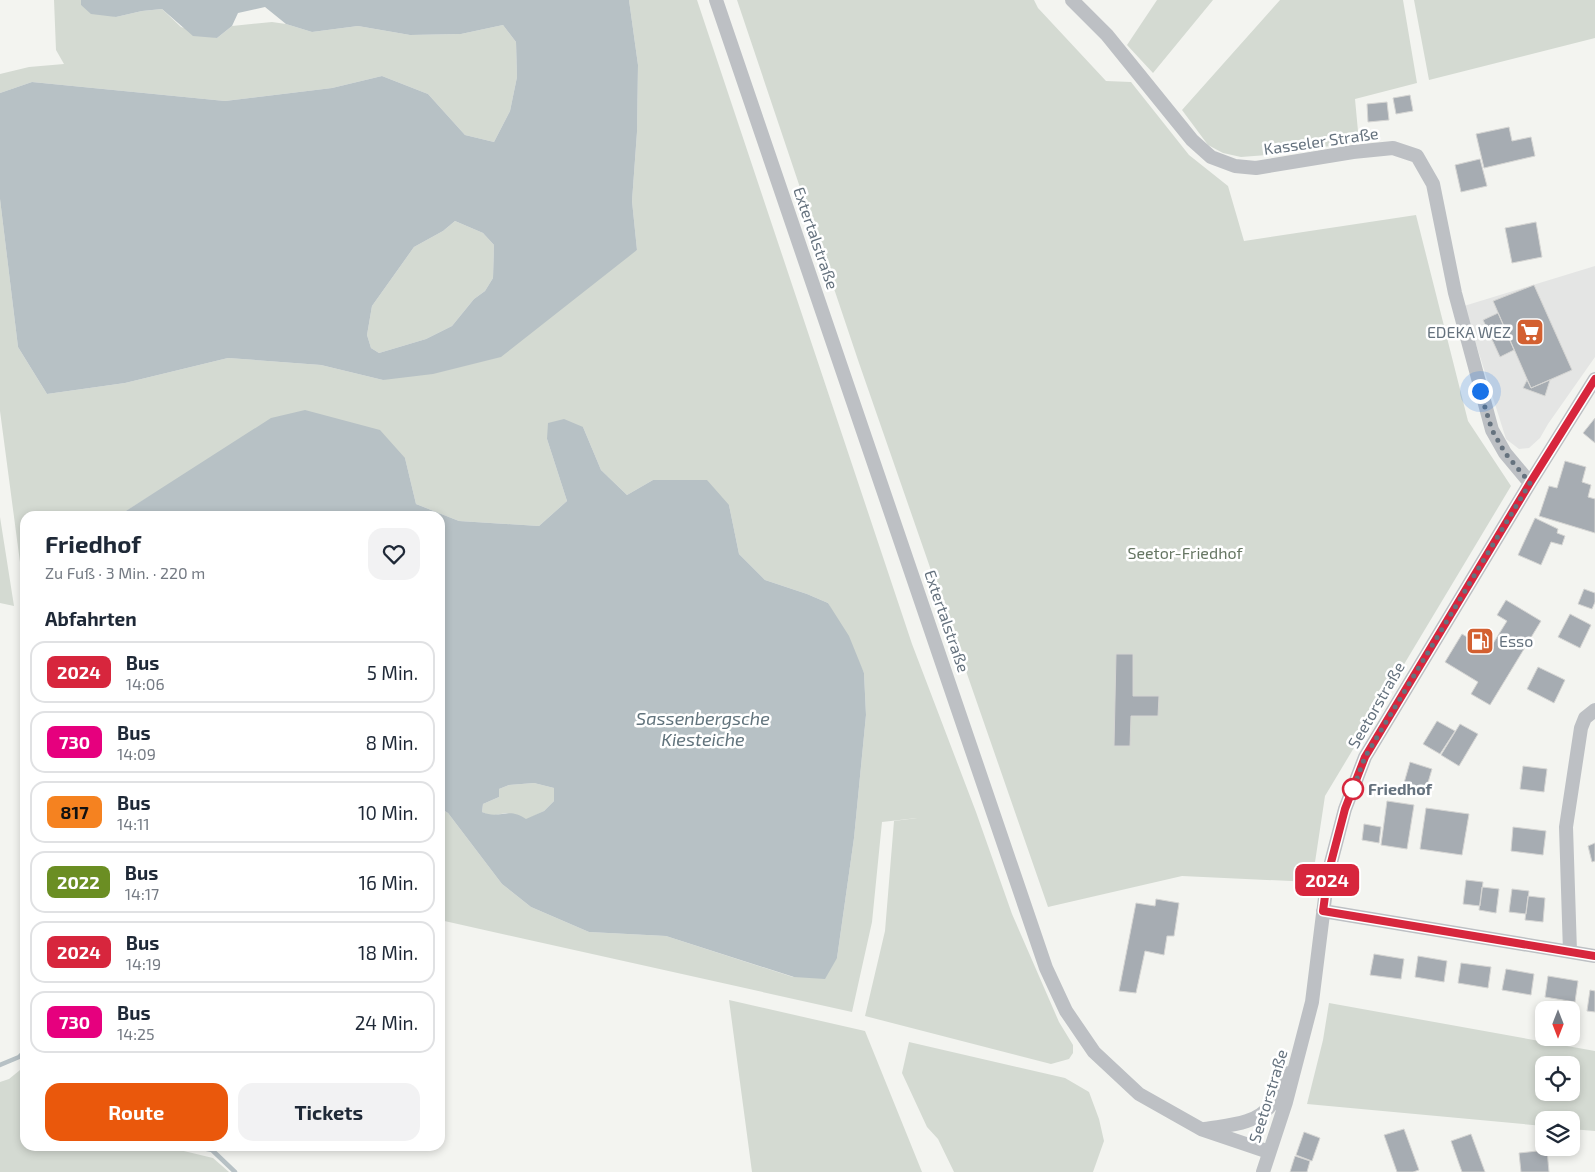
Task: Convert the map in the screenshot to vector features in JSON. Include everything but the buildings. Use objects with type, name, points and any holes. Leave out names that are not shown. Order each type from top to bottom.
[{"type":"street","name":"Extertalstraße","points":[[716,0],[1046,968],[1066,1011],[1094,1052],[1139,1094],[1201,1129],[1269,1152]]},
{"type":"street","name":"Kasseler Straße","points":[[1072,0],[1107,35],[1192,140],[1211,157],[1235,166],[1256,168],[1354,152],[1393,148],[1417,156],[1433,184],[1455,293],[1492,430],[1505,453],[1530,483]]},
{"type":"street","name":"Seetorstraße","points":[[1262,1172],[1286,1102],[1312,1002],[1328,874],[1345,809],[1365,757],[1595,379]]},
{"type":"street","points":[[1570,952],[1566,827],[1581,728],[1585,718],[1595,710]]},
{"type":"street","points":[[1323,911],[1595,956]]},
{"type":"street","points":[[1201,1129],[1244,1122],[1256,1117],[1270,1106],[1298,1058]]},
{"type":"shaded area","points":[[1595,266],[1595,357],[1540,438],[1529,448],[1519,449],[1506,439],[1464,306]]},
{"type":"green space","points":[[54,0],[81,0],[81,5],[116,17],[162,9],[181,27],[217,38],[232,26],[272,22],[312,32],[358,26],[410,35],[461,34],[503,25],[516,42],[517,77],[510,111],[494,142],[465,135],[428,94],[382,76],[332,88],[225,101],[32,82],[0,93],[0,74],[29,67],[64,64],[56,50]]},
{"type":"green space","points":[[629,0],[697,0],[912,644],[976,812],[1012,914],[1059,1022],[1073,1045],[1073,1053],[1069,1059],[1051,1064],[865,1016],[885,931],[894,821],[917,818],[882,822],[872,922],[852,1012],[445,921],[445,811],[502,884],[531,907],[589,932],[666,936],[793,977],[837,958],[854,838],[866,715],[864,673],[828,603],[765,580],[739,554],[729,505],[653,480],[627,495],[601,470],[583,427],[547,439],[567,501],[539,526],[459,521],[445,515],[445,511],[434,511],[416,504],[405,458],[158,491],[126,511],[20,511],[20,562],[0,411],[0,199],[18,347],[47,394],[125,383],[228,358],[321,365],[383,380],[637,250],[632,201],[637,132],[638,65]]},
{"type":"green space","name":"Seetor-Friedhof","points":[[737,0],[1034,0],[1038,8],[1106,81],[1131,82],[1189,155],[1228,186],[1244,241],[1416,215],[1468,421],[1511,486],[1325,796],[1312,882],[1182,876],[1048,907],[859,363]]},
{"type":"green space","points":[[1157,0],[1213,0],[1153,73],[1127,45]]},
{"type":"green space","points":[[1280,0],[1403,0],[1417,83],[1355,99],[1359,142],[1267,155],[1241,157],[1223,153],[1208,145],[1182,110]]},
{"type":"green space","points":[[1414,0],[1595,0],[1595,38],[1429,80]]},
{"type":"green space","points":[[455,221],[483,233],[494,245],[493,278],[485,291],[474,299],[452,326],[426,339],[379,353],[371,348],[367,335],[372,306],[414,247],[443,231]]},
{"type":"green space","points":[[0,517],[14,606],[0,603]]},
{"type":"green space","points":[[534,783],[554,788],[554,801],[544,811],[526,820],[506,813],[491,816],[482,812],[483,804],[499,797],[499,789],[509,785]]},
{"type":"green space","points":[[729,1000],[865,1031],[922,1172],[752,1172]]},
{"type":"green space","points":[[1329,1003],[1535,1040],[1535,1046],[1567,1046],[1595,1051],[1595,1131],[1580,1130],[1580,1111],[1535,1111],[1535,1125],[1307,1104],[1323,1040]]},
{"type":"green space","points":[[909,1042],[1065,1078],[1089,1092],[1099,1119],[1104,1141],[1093,1172],[954,1172],[938,1139],[927,1127],[902,1073]]},
{"type":"green space","points":[[20,1070],[20,1151],[184,1151],[213,1158],[229,1172],[0,1172],[0,1082],[9,1079]]},
{"type":"water","points":[[81,0],[629,0],[638,65],[637,132],[632,201],[637,250],[501,357],[433,374],[383,380],[321,365],[228,358],[125,383],[47,394],[18,347],[0,199],[0,93],[32,82],[225,101],[332,88],[382,76],[428,94],[465,135],[494,142],[510,111],[517,77],[516,42],[503,25],[461,34],[410,35],[358,26],[312,32],[286,24],[265,7],[238,13],[232,26],[217,38],[193,36],[162,9],[116,17],[91,14],[81,5]],"holes":[[[455,221],[483,233],[494,245],[493,278],[485,291],[474,299],[452,326],[426,339],[379,353],[371,348],[367,335],[372,306],[414,247],[443,231]]]},
{"type":"water","name":"Sassenbergsche Kiesteiche","points":[[305,410],[380,430],[405,458],[416,504],[434,511],[126,511],[271,418]]},
{"type":"water","name":"Sassenbergsche Kiesteiche","points":[[564,419],[583,427],[601,470],[627,495],[653,480],[707,480],[729,505],[739,554],[765,580],[828,603],[849,636],[864,673],[866,715],[854,838],[837,958],[825,979],[794,977],[666,936],[589,932],[531,907],[502,884],[445,811],[445,515],[459,521],[539,526],[567,501],[547,439],[548,423]],"holes":[[[534,783],[554,788],[554,801],[544,811],[526,819],[520,815],[509,813],[494,815],[482,812],[483,804],[499,797],[499,789],[509,785]]]},
{"type":"waterway","points":[[0,1065],[20,1056]]},
{"type":"waterway","points":[[213,1151],[235,1172]]},
{"type":"bus line","name":"2024","points":[[1595,379],[1428,650],[1365,757],[1345,809],[1328,874],[1323,911],[1595,956]]},
{"type":"place","name":"EDEKA WEZ","points":[[1530,332]]},
{"type":"place","name":"Esso","points":[[1480,641]]},
{"type":"place","name":"Friedhof","points":[[1353,789]]},
{"type":"route","points":[[1353,789],[1352,792],[1365,757],[1530,483],[1505,453],[1492,430],[1480,391]]}]
